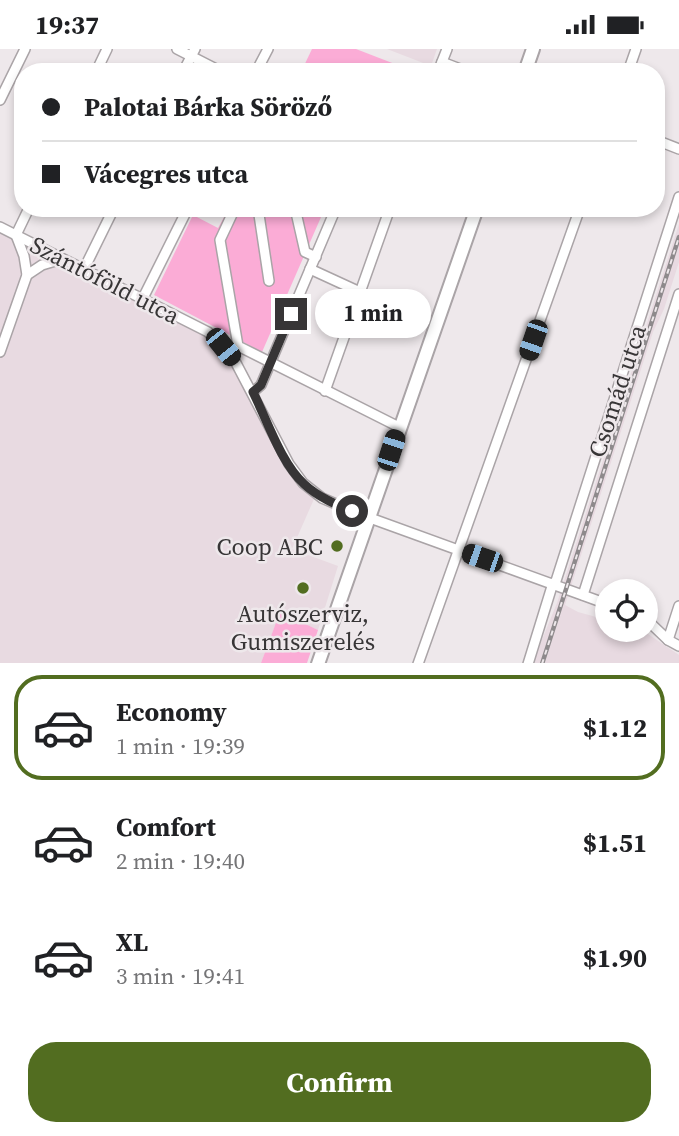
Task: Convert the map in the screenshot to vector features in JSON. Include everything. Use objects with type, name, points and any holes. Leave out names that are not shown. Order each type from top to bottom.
[{"type":"street","points":[[177,49],[193,53],[208,63]]},
{"type":"street","points":[[442,62],[447,49]]},
{"type":"street","points":[[0,100],[14,71]]},
{"type":"street","name":"Csomád utca","points":[[527,663],[679,197]]},
{"type":"street","points":[[0,352],[27,275],[24,255],[16,235],[25,217]]},
{"type":"street","points":[[84,269],[110,217]]},
{"type":"street","points":[[143,298],[184,217]]},
{"type":"street","points":[[231,217],[219,240],[239,346],[399,427]]},
{"type":"street","points":[[259,217],[269,281]]},
{"type":"street","points":[[297,217],[305,252],[316,257]]},
{"type":"street","points":[[253,392],[261,385],[332,217]]},
{"type":"street","points":[[325,391],[387,217]]},
{"type":"street","points":[[318,663],[474,217]]},
{"type":"street","points":[[418,663],[577,217]]},
{"type":"street","name":"Szántóföld utca","points":[[0,227],[208,332],[236,363],[289,464],[303,483],[322,498],[595,599]]},
{"type":"street","points":[[27,275],[42,265],[62,259]]},
{"type":"street","points":[[310,269],[360,292]]},
{"type":"street","name":"Csomád utca","points":[[583,594],[679,294]]},
{"type":"street","points":[[668,640],[679,606]]},
{"type":"street","points":[[658,630],[679,646]]},
{"type":"shaded area","points":[[312,49],[356,49],[392,63],[305,63]]},
{"type":"shaded area","points":[[387,49],[437,49],[432,63],[423,63]]},
{"type":"shaded area","points":[[192,217],[218,228],[224,217],[321,217],[262,352],[154,295]]},
{"type":"shaded area","points":[[679,224],[679,262],[664,309],[653,332],[565,605],[595,617],[595,642],[658,641],[679,655],[679,663],[532,663],[557,603]]},
{"type":"shaded area","points":[[0,232],[205,334],[230,361],[285,464],[314,499],[292,549],[338,566],[318,630],[280,613],[261,663],[0,663]]},
{"type":"shaded area","points":[[280,612],[318,630],[307,663],[261,663]]},
{"type":"railway","points":[[542,663],[679,237]]},
{"type":"place","name":"Coop ABC","points":[[337,546]]},
{"type":"place","name":"Autószerviz, Gumiszerelés","points":[[303,588]]},
{"type":"route","points":[[291,314],[261,385],[253,392],[289,464],[303,483],[322,498],[352,511]]}]
